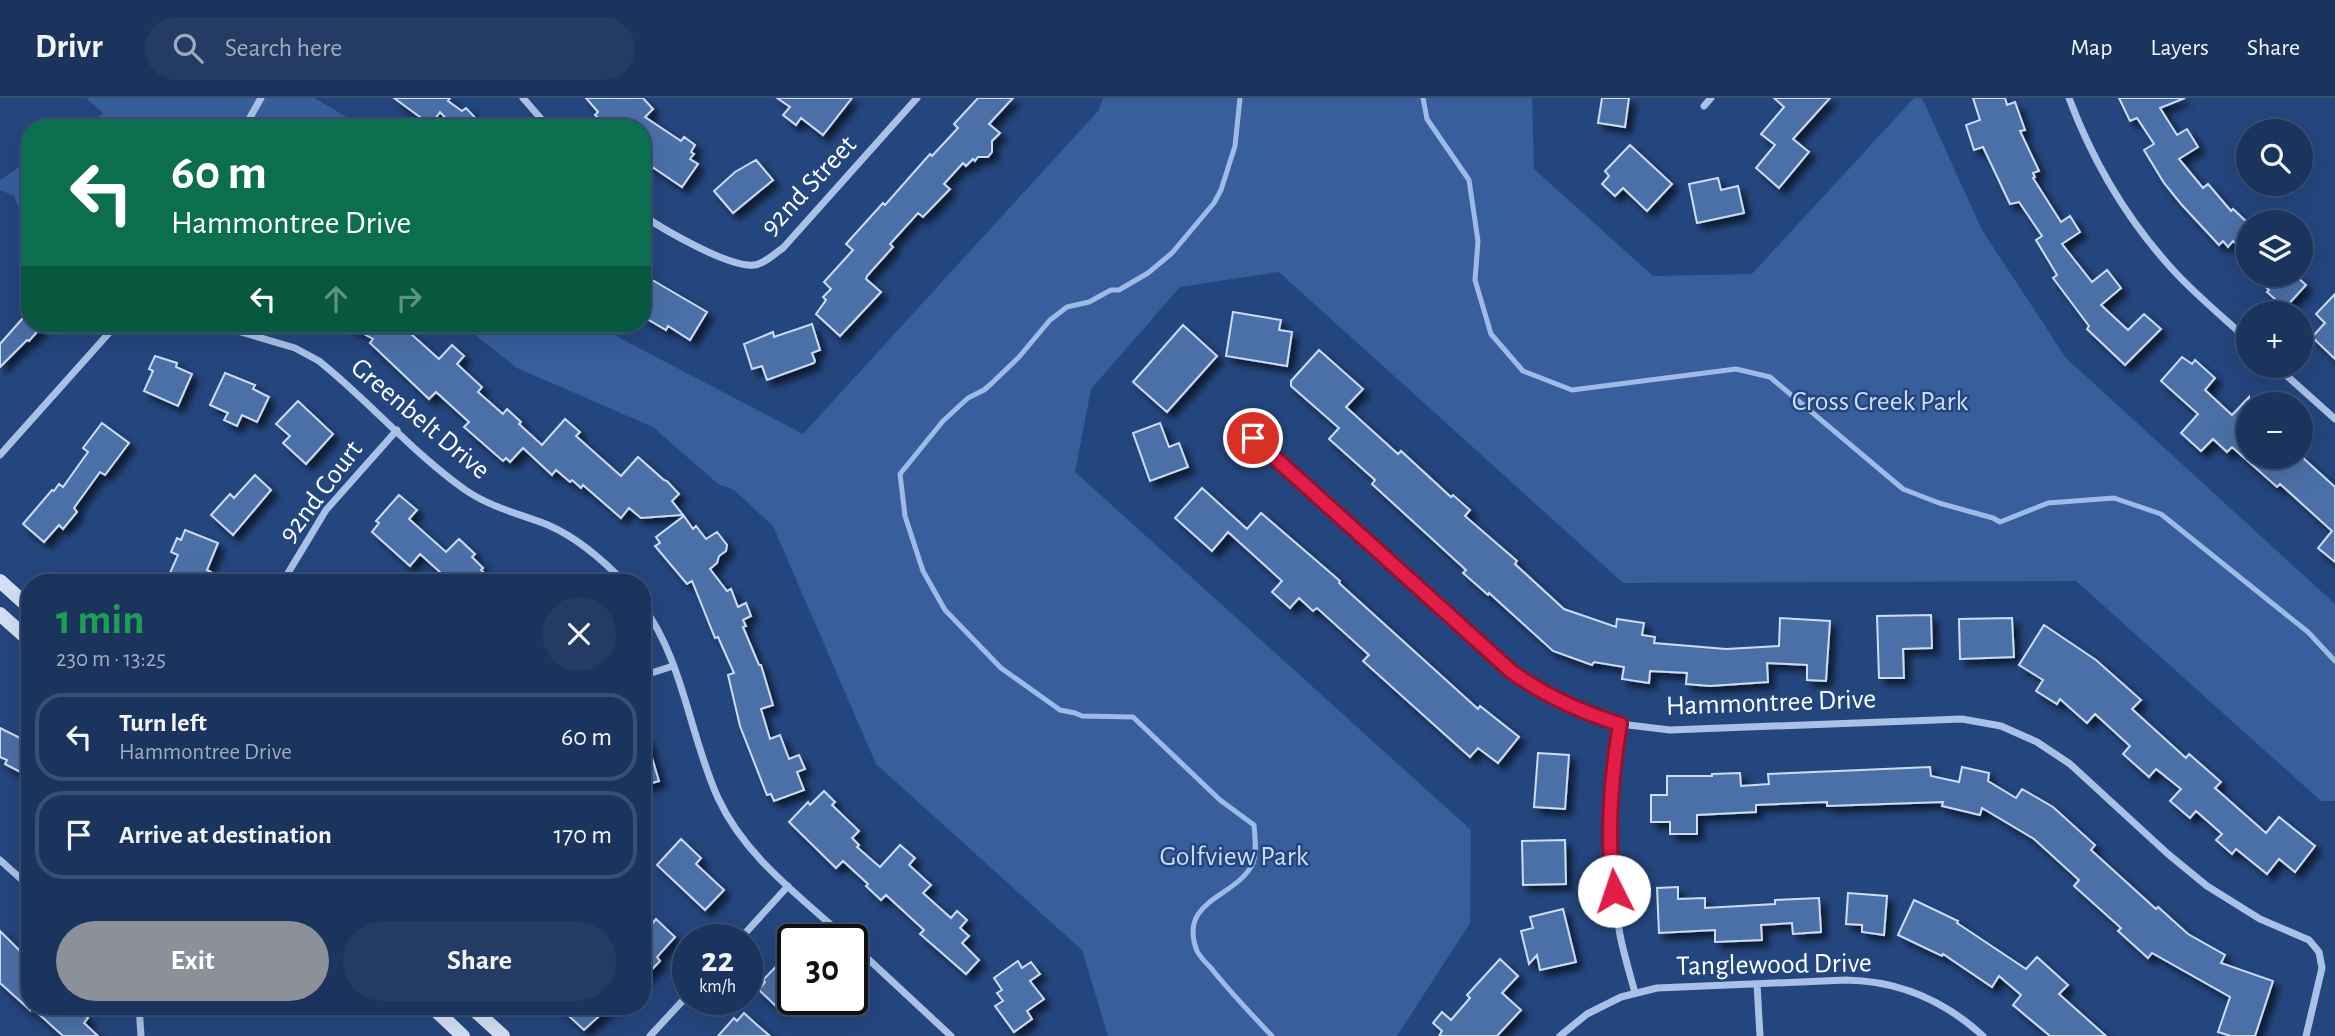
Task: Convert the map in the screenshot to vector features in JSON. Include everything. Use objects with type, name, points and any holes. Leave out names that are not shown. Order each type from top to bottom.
[{"type":"main road","points":[[0,581],[21,600]]},
{"type":"main road","points":[[0,614],[21,633]]},
{"type":"main road","points":[[440,1015],[463,1036]]},
{"type":"main road","points":[[480,1015],[503,1036]]},
{"type":"street","points":[[249,119],[261,98]]},
{"type":"street","points":[[523,98],[542,119]]},
{"type":"street","name":"92nd Street","points":[[651,220],[689,243],[728,260],[754,265],[783,248],[917,98]]},
{"type":"street","points":[[1704,106],[1711,98]]},
{"type":"street","points":[[2069,98],[2080,128],[2103,174],[2147,240],[2176,274],[2236,329]]},
{"type":"street","points":[[0,455],[109,333]]},
{"type":"street","name":"Greenbelt Drive","points":[[245,333],[286,345],[319,361],[466,491],[494,505],[551,526],[581,544],[616,574]]},
{"type":"street","points":[[2290,378],[2335,419]]},
{"type":"street","name":"92nd Court","points":[[287,574],[326,510],[397,430]]},
{"type":"street","name":"Hammontree Drive","points":[[1253,438],[1512,672],[1564,705],[1589,715],[1620,724],[1670,730],[1962,719],[2001,726],[2037,742],[2070,764],[2207,886],[2260,919],[2309,940],[2318,950],[2322,968],[2306,1036]]},
{"type":"street","points":[[651,619],[662,637],[673,666],[719,800],[733,825],[753,851],[830,924]]},
{"type":"street","points":[[651,673],[673,666]]},
{"type":"street","points":[[1620,724],[1610,820],[1612,878],[1620,936],[1635,993]]},
{"type":"street","points":[[0,860],[21,879]]},
{"type":"street","points":[[753,924],[788,886]]},
{"type":"street","points":[[868,959],[951,1036]]},
{"type":"street","name":"Tanglewood Drive","points":[[1560,1036],[1587,1014],[1621,997],[1657,988],[1867,980],[1904,988],[1940,1003],[1983,1036]]},
{"type":"street","points":[[1757,985],[1760,1036]]},
{"type":"street","points":[[650,1036],[672,1012]]},
{"type":"street","points":[[140,1015],[141,1036]]},
{"type":"green space","points":[[86,98],[314,98],[350,119],[96,119],[103,113]]},
{"type":"green space","points":[[1103,98],[1532,98],[1534,169],[1653,276],[1752,274],[1914,98],[1922,98],[1982,230],[2066,358],[2335,604],[2335,801],[2321,801],[2076,581],[1623,583],[1279,272],[1180,287],[1091,389],[1075,472],[1471,830],[1470,923],[1397,1036],[1108,1036],[1082,950],[876,764],[773,526],[734,490],[718,484],[653,427],[517,368],[472,333],[610,333],[803,434],[1099,110]]},
{"type":"green space","points":[[21,166],[21,208],[14,196],[0,190],[0,180]]},
{"type":"building","points":[[394,98],[450,98],[448,101],[462,111],[466,108],[476,119],[447,119],[440,112],[435,119],[423,119]]},
{"type":"building","points":[[586,98],[643,98],[653,109],[645,117],[648,119],[599,119],[595,115],[598,112]]},
{"type":"building","points":[[777,98],[852,98],[823,135],[801,118],[796,125],[783,115],[790,107]]},
{"type":"building","points":[[978,98],[1013,98],[989,124],[1000,133],[992,141],[992,152],[988,157],[978,157],[975,161],[973,159],[966,166],[963,163],[944,184],[950,189],[923,217],[918,213],[890,244],[893,247],[866,279],[881,292],[840,336],[816,314],[826,300],[823,297],[831,289],[824,282],[853,250],[846,244],[958,128],[954,124]]},
{"type":"building","points":[[1602,98],[1629,98],[1625,127],[1598,123]]},
{"type":"building","points":[[1774,98],[1830,98],[1793,139],[1809,152],[1779,188],[1756,168],[1775,145],[1761,134],[1784,107]]},
{"type":"building","points":[[1973,98],[2005,98],[2007,105],[2015,102],[2025,130],[2020,131],[2039,171],[2033,173],[2033,178],[2061,222],[2070,216],[2080,232],[2062,244],[2092,282],[2107,270],[2121,288],[2101,305],[2128,330],[2144,314],[2161,329],[2125,365],[2087,329],[2089,326],[2053,278],[2057,275],[2036,240],[2042,236],[2019,202],[2010,204],[1983,147],[1974,150],[1966,125],[1980,120]]},
{"type":"building","points":[[2119,98],[2185,98],[2160,108],[2177,135],[2187,129],[2198,147],[2179,159],[2203,188],[2208,184],[2231,211],[2233,209],[2236,212],[2236,244],[2233,241],[2228,247],[2223,241],[2219,245],[2181,204],[2164,183],[2144,150],[2154,144],[2137,118],[2130,121]]},
{"type":"building","points":[[651,121],[681,141],[684,137],[695,145],[690,159],[698,164],[682,187],[651,166]]},
{"type":"building","points":[[1630,145],[1672,184],[1647,211],[1623,188],[1615,196],[1602,184],[1609,176],[1605,171]]},
{"type":"building","points":[[756,160],[773,180],[733,213],[714,191],[735,172]]},
{"type":"building","points":[[1718,178],[1721,190],[1738,186],[1744,213],[1697,223],[1689,184]]},
{"type":"building","points":[[651,279],[707,312],[690,340],[668,326],[666,330],[651,321]]},
{"type":"building","points":[[2266,287],[2304,287],[2291,301],[2277,301],[2267,292],[2269,290]]},
{"type":"building","points":[[2335,294],[2335,359],[2313,338],[2325,323],[2316,314]]},
{"type":"building","points":[[1233,312],[1281,320],[1279,330],[1292,332],[1287,366],[1226,356]]},
{"type":"building","points":[[21,320],[21,333],[36,333],[0,367],[0,344]]},
{"type":"building","points":[[812,324],[820,350],[812,353],[814,363],[767,380],[762,366],[752,369],[744,344],[773,332],[774,337]]},
{"type":"building","points":[[1183,325],[1217,356],[1167,412],[1133,382]]},
{"type":"building","points":[[362,333],[410,333],[439,359],[452,345],[464,356],[457,364],[482,387],[478,392],[503,414],[507,409],[542,445],[565,419],[580,432],[576,436],[621,476],[638,457],[679,494],[672,501],[683,515],[641,518],[629,508],[621,518],[583,485],[581,488],[572,480],[570,482],[556,470],[552,475],[523,448],[510,462],[506,458],[503,461],[464,427],[469,422],[436,392],[429,399],[370,343],[373,339]]},
{"type":"building","points":[[1319,350],[1363,389],[1346,407],[1398,454],[1401,451],[1451,497],[1453,495],[1470,510],[1465,516],[1517,561],[1515,564],[1564,609],[1616,627],[1617,619],[1644,623],[1642,635],[1655,637],[1654,643],[1726,649],[1779,646],[1780,618],[1830,621],[1826,681],[1807,680],[1807,665],[1767,663],[1768,682],[1710,686],[1686,684],[1687,673],[1650,671],[1649,683],[1622,679],[1624,667],[1594,662],[1592,665],[1553,651],[1463,573],[1466,570],[1372,484],[1375,480],[1329,439],[1339,428],[1291,386],[1291,381]]},
{"type":"building","points":[[155,356],[177,363],[176,367],[192,374],[178,406],[144,391],[153,371],[149,369]]},
{"type":"building","points":[[2182,357],[2192,364],[2195,360],[2215,378],[2205,390],[2232,415],[2236,411],[2236,451],[2232,447],[2227,452],[2213,439],[2201,451],[2181,433],[2198,414],[2161,381]]},
{"type":"building","points":[[225,373],[255,385],[253,389],[269,397],[257,422],[242,415],[237,426],[224,420],[228,413],[210,405]]},
{"type":"building","points":[[298,401],[333,434],[306,464],[283,443],[290,436],[276,424]]},
{"type":"building","points":[[102,423],[129,443],[105,475],[100,472],[74,508],[77,512],[63,529],[59,525],[44,542],[23,524],[52,490],[59,484],[63,487],[88,452],[83,448]]},
{"type":"building","points":[[1160,423],[1169,447],[1179,443],[1188,467],[1150,481],[1133,433]]},
{"type":"building","points":[[2313,467],[2335,487],[2335,562],[2318,548],[2332,531],[2280,484],[2277,487],[2257,469]]},
{"type":"building","points":[[255,475],[271,490],[233,535],[211,515],[230,494],[234,498]]},
{"type":"building","points":[[1202,488],[1247,529],[1261,513],[1340,581],[1339,583],[1478,709],[1480,706],[1519,737],[1498,763],[1478,748],[1470,757],[1363,661],[1369,655],[1317,608],[1313,611],[1299,598],[1290,608],[1272,592],[1282,581],[1228,532],[1212,551],[1175,518]]},
{"type":"building","points":[[399,495],[417,510],[409,519],[446,552],[459,539],[475,554],[472,557],[485,574],[442,574],[420,554],[410,566],[372,532],[379,523],[376,521]]},
{"type":"building","points":[[684,516],[693,529],[696,526],[706,539],[717,532],[727,545],[726,551],[710,569],[727,591],[731,589],[738,607],[746,603],[751,616],[743,620],[746,626],[743,627],[761,665],[773,705],[761,709],[770,739],[780,735],[789,759],[799,755],[805,769],[797,772],[804,790],[774,801],[771,794],[767,795],[740,726],[728,675],[734,673],[718,637],[715,638],[692,581],[687,584],[655,546],[660,543],[656,537]]},
{"type":"building","points":[[185,530],[218,543],[207,570],[210,574],[170,573],[178,555],[171,552],[177,538],[181,540]]},
{"type":"building","points":[[1931,615],[1932,648],[1903,649],[1904,678],[1879,678],[1877,616]]},
{"type":"building","points":[[2012,618],[2014,657],[1960,659],[1959,619]]},
{"type":"building","points":[[2044,625],[2096,660],[2141,700],[2132,709],[2186,758],[2189,754],[2221,782],[2215,788],[2266,833],[2279,817],[2315,846],[2295,872],[2279,859],[2267,874],[2236,849],[2232,854],[2216,840],[2222,834],[2196,811],[2190,818],[2170,801],[2181,789],[2156,769],[2149,777],[2123,754],[2130,746],[2095,714],[2087,723],[2060,699],[2057,704],[2036,691],[2043,680],[2019,665]]},
{"type":"building","points":[[0,728],[21,738],[21,772],[5,764],[7,760],[0,757]]},
{"type":"building","points":[[1538,753],[1569,755],[1565,809],[1534,807]]},
{"type":"building","points":[[651,755],[659,781],[651,783]]},
{"type":"building","points":[[1930,767],[1931,776],[1959,782],[1962,767],[1989,773],[1988,781],[2016,798],[2022,789],[2053,807],[2095,845],[2091,850],[2156,909],[2158,907],[2188,934],[2225,955],[2221,963],[2273,981],[2255,1036],[2231,1036],[2218,1032],[2230,997],[2152,953],[2148,958],[2118,931],[2121,928],[2074,886],[2079,880],[2034,839],[1982,808],[1980,815],[1942,806],[1943,802],[1827,806],[1827,802],[1756,805],[1756,812],[1697,815],[1697,834],[1670,834],[1670,822],[1651,822],[1651,795],[1667,795],[1667,776],[1740,773],[1741,786],[1769,784],[1768,774]]},
{"type":"building","points":[[824,791],[835,802],[832,805],[859,831],[852,838],[859,845],[857,847],[880,867],[900,845],[915,858],[909,865],[931,885],[923,893],[951,918],[957,911],[967,920],[960,928],[969,936],[962,943],[979,960],[966,974],[920,934],[924,930],[886,895],[881,900],[843,861],[836,868],[789,822],[808,802],[810,805]]},
{"type":"building","points":[[681,839],[701,858],[696,864],[724,890],[705,910],[657,865]]},
{"type":"building","points":[[1565,840],[1566,884],[1523,885],[1522,841]]},
{"type":"building","points":[[1678,887],[1678,899],[1705,898],[1705,908],[1775,904],[1775,900],[1819,898],[1821,932],[1793,934],[1792,923],[1761,925],[1762,940],[1715,942],[1715,930],[1659,933],[1657,888]]},
{"type":"building","points":[[1848,893],[1887,896],[1884,935],[1862,932],[1862,925],[1846,924]]},
{"type":"building","points":[[1914,900],[1958,921],[1957,923],[2026,969],[2037,957],[2068,985],[2059,994],[2106,1036],[2050,1036],[2013,1005],[2021,995],[1999,976],[1992,987],[1943,954],[1942,956],[1898,935]]},
{"type":"building","points":[[1563,909],[1576,962],[1540,970],[1537,955],[1529,964],[1521,931],[1533,928],[1530,917]]},
{"type":"building","points":[[656,919],[672,934],[672,940],[657,957],[660,961],[651,970],[651,923]]},
{"type":"building","points":[[0,931],[21,952],[21,1002],[0,983]]},
{"type":"building","points":[[1500,959],[1518,976],[1502,993],[1521,1010],[1497,1036],[1439,1036],[1442,1031],[1433,1023],[1442,1012],[1451,1020],[1470,998],[1467,995]]},
{"type":"building","points":[[1018,961],[1022,968],[1031,962],[1040,974],[1030,981],[1044,999],[1027,1011],[1032,1019],[1014,1032],[995,1006],[1003,1001],[997,993],[1002,990],[994,978]]},
{"type":"building","points":[[777,966],[777,1007],[763,994],[763,980]]},
{"type":"building","points":[[40,1015],[85,1015],[88,1018],[84,1023],[98,1036],[63,1036]]},
{"type":"building","points":[[568,1015],[600,1015],[584,1030]]},
{"type":"building","points":[[742,1015],[746,1015],[770,1036],[718,1036],[734,1018],[737,1021]]},
{"type":"waterway","points":[[1240,98],[1235,146],[1221,190],[1214,203],[1172,253],[1148,273],[1119,290],[1111,290],[1089,302],[1067,307],[1050,320],[1019,357],[991,384],[968,398],[943,421],[900,474],[905,516],[923,571],[945,610],[1001,668],[1060,710],[1082,716],[1133,717],[1220,800],[1254,825],[1253,863],[1245,875],[1202,910],[1195,920],[1193,934],[1201,958],[1272,1036]]},
{"type":"waterway","points":[[1423,98],[1427,119],[1469,180],[1478,241],[1475,280],[1491,334],[1523,371],[1572,390],[1736,369],[1770,377],[1903,489],[1939,503],[2000,522],[2048,503],[2114,498],[2161,514],[2308,632],[2335,661]]},
{"type":"route","points":[[1253,438],[1512,672],[1564,705],[1620,724],[1610,820],[1614,891]]},
{"type":"park label","name":"Cross Creek Park","points":[[1880,402]]},
{"type":"park label","name":"Golfview Park","points":[[1234,857]]}]
